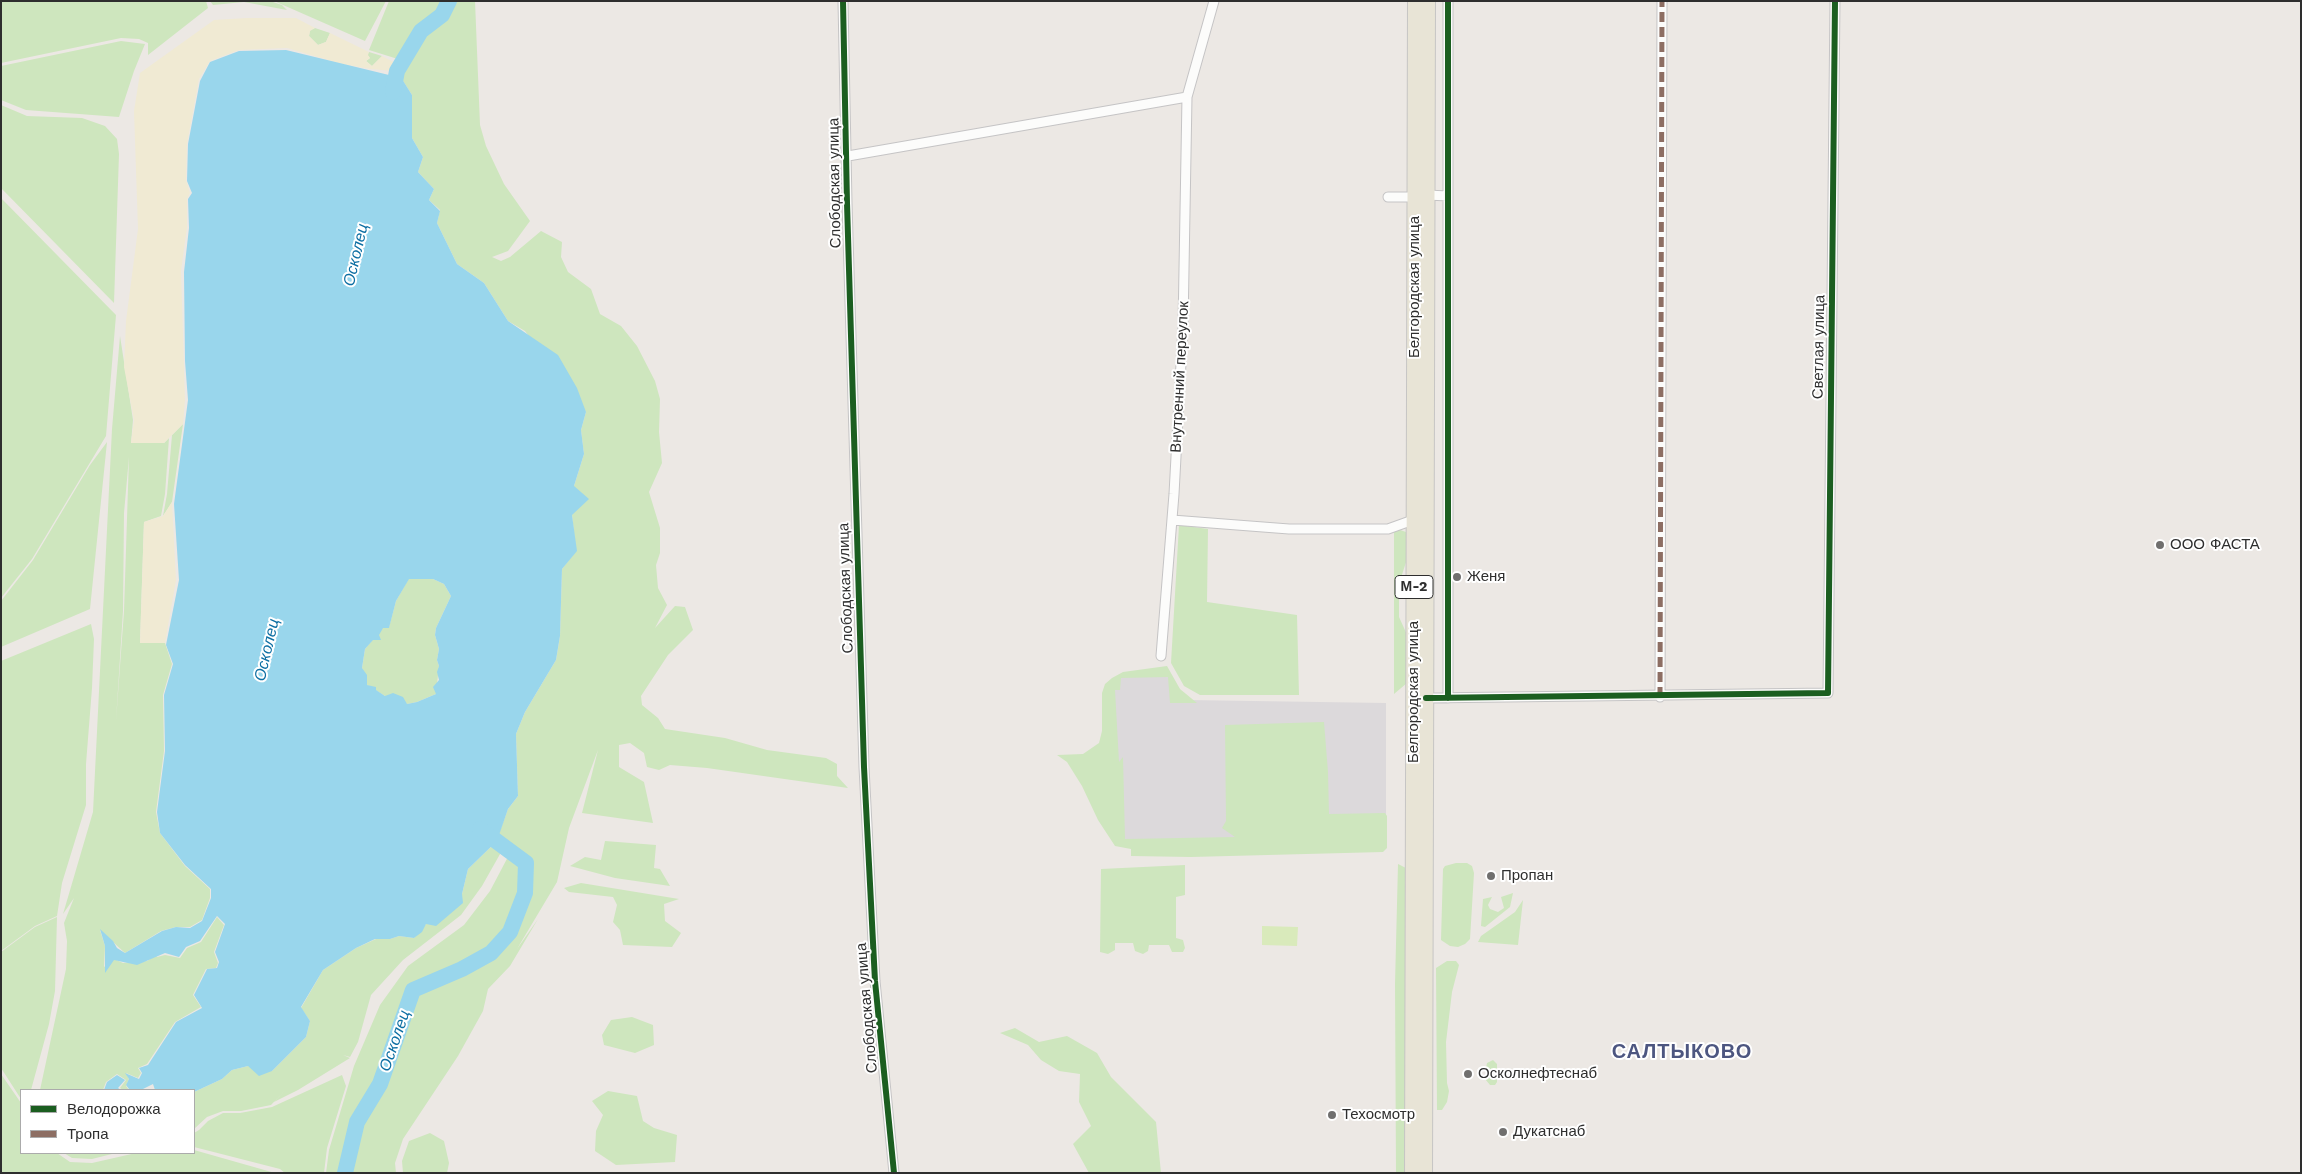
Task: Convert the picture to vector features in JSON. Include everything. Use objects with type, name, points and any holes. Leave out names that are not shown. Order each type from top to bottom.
[{"type":"main road","name":"Белгородская улица","points":[[1415,1],[1421,196],[1426,698],[1425,1173]]},
{"type":"main road","name":"Белгородская улица","points":[[1412,1173],[1413,520],[1428,1]]},
{"type":"street","name":"Слободская улица","points":[[843,1],[848,156],[847,203],[864,767],[875,981],[894,1173]]},
{"type":"street","name":"Внутренний переулок","points":[[1161,656],[1172,520],[1183,326],[1187,97],[1214,1]]},
{"type":"street","points":[[1448,1],[1448,698]]},
{"type":"street","points":[[1426,698],[1660,697],[1662,1]]},
{"type":"street","name":"Светлая улица","points":[[1660,697],[1828,693],[1835,1]]},
{"type":"street","points":[[848,156],[1187,97]]},
{"type":"street","points":[[1388,197],[1448,196]]},
{"type":"street","points":[[1172,520],[1289,529],[1388,529],[1413,520]]},
{"type":"shaded area","points":[[1169,673],[1187,700],[1386,703],[1386,840],[1118,846],[1113,683],[1123,674]]},
{"type":"green space","points":[[1,1],[206,1],[208,8],[148,55],[148,43],[139,39],[121,38],[1,63]]},
{"type":"green space","points":[[210,1],[270,1],[282,5],[287,10],[244,2],[213,5]]},
{"type":"green space","points":[[274,1],[386,1],[365,41]]},
{"type":"green space","points":[[389,1],[445,1],[437,16],[419,29],[401,60],[369,50]]},
{"type":"green space","points":[[451,1],[475,1],[480,125],[486,146],[504,184],[530,221],[508,251],[492,257],[501,261],[510,257],[541,231],[562,242],[561,257],[568,272],[591,289],[600,314],[621,326],[637,346],[655,381],[660,399],[659,432],[662,463],[649,492],[660,528],[660,553],[656,565],[658,588],[667,605],[655,628],[675,606],[685,607],[693,630],[668,655],[641,696],[642,705],[658,718],[665,729],[725,738],[767,750],[826,758],[837,764],[837,776],[848,788],[707,768],[670,765],[659,770],[647,767],[644,753],[630,743],[619,745],[619,767],[644,782],[653,823],[582,813],[598,750],[569,828],[557,882],[517,949],[538,919],[510,966],[488,989],[483,1011],[458,1056],[403,1139],[395,1163],[396,1173],[348,1173],[359,1123],[382,1084],[414,991],[462,971],[491,954],[510,933],[526,894],[527,863],[517,851],[516,854],[497,839],[508,809],[518,796],[516,734],[525,712],[556,660],[560,636],[562,569],[576,551],[572,515],[574,486],[584,454],[581,430],[586,412],[525,331],[508,321],[484,283],[457,264],[437,223],[440,210],[429,200],[434,189],[418,172],[423,157],[412,138],[412,95],[398,73],[422,33],[444,18]]},
{"type":"green space","points":[[315,28],[330,33],[326,42],[318,45],[309,36],[310,30]]},
{"type":"green space","points":[[121,41],[145,44],[119,117],[26,110],[1,100],[1,66]]},
{"type":"green space","points":[[369,52],[382,56],[372,66],[366,61],[370,58],[367,55]]},
{"type":"green space","points":[[1,105],[27,116],[82,118],[105,126],[117,139],[119,154],[114,303],[1,188]]},
{"type":"green space","points":[[1,198],[116,315],[106,436],[32,559],[1,598]]},
{"type":"green space","points":[[120,336],[133,420],[131,443],[164,443],[169,438],[165,494],[161,516],[144,522],[140,643],[165,643],[172,664],[163,695],[164,751],[156,812],[160,833],[185,866],[210,889],[210,898],[202,920],[190,927],[176,927],[161,931],[125,953],[100,930],[105,946],[104,967],[114,959],[123,963],[147,961],[156,955],[157,957],[165,955],[180,958],[187,948],[201,942],[217,917],[224,925],[214,952],[218,963],[216,968],[206,969],[193,995],[201,1007],[175,1022],[147,1064],[138,1068],[141,1073],[138,1078],[126,1073],[129,1079],[126,1086],[128,1089],[120,1088],[126,1080],[117,1074],[106,1082],[103,1089],[40,1089],[66,969],[67,941],[64,923],[74,898],[63,914],[93,812],[112,429]],"holes":[[[129,457],[124,611],[116,721],[123,611],[124,513]]]},
{"type":"green space","points":[[183,424],[172,502],[163,516],[167,494],[172,435]]},
{"type":"green space","points":[[107,442],[90,609],[1,647],[1,601],[33,560],[90,465]]},
{"type":"green space","points":[[1179,525],[1208,529],[1207,602],[1297,615],[1299,695],[1200,695],[1184,686],[1171,663]]},
{"type":"green space","points":[[1400,530],[1406,532],[1409,536],[1407,559],[1399,584],[1399,617],[1409,639],[1407,683],[1394,694],[1394,532]]},
{"type":"green space","points":[[409,578],[433,579],[444,584],[451,596],[436,628],[435,635],[439,649],[437,660],[439,666],[436,694],[407,704],[385,696],[367,685],[362,668],[365,649],[383,627],[389,627],[396,601]]},
{"type":"green space","points":[[91,624],[94,639],[86,764],[86,805],[62,883],[57,916],[35,926],[1,951],[1,661]]},
{"type":"green space","points":[[1167,666],[1180,689],[1197,703],[1170,703],[1168,677],[1121,678],[1120,690],[1115,690],[1119,762],[1123,757],[1125,839],[1235,837],[1222,828],[1226,821],[1225,725],[1324,722],[1329,814],[1385,813],[1387,816],[1387,848],[1383,852],[1191,857],[1131,856],[1131,849],[1115,846],[1098,820],[1082,786],[1067,762],[1057,755],[1083,754],[1099,743],[1102,731],[1102,693],[1105,684],[1112,678],[1123,672]]},
{"type":"green space","points":[[497,841],[504,847],[482,886],[461,915],[403,960],[371,995],[358,1042],[350,1057],[343,1055],[350,1058],[298,1090],[274,1102],[289,1086],[271,1105],[241,1111],[223,1111],[207,1117],[195,1128],[195,1092],[222,1079],[232,1070],[248,1066],[272,1071],[306,1037],[310,1021],[301,1008],[323,970],[356,948],[376,939],[390,939],[399,936],[414,938],[426,924],[462,894],[468,869]]},
{"type":"green space","points":[[605,841],[656,845],[654,868],[660,869],[670,886],[615,878],[570,866],[585,857],[601,860]]},
{"type":"green space","points":[[510,853],[525,864],[523,893],[506,932],[488,949],[459,968],[410,988],[377,1082],[353,1122],[341,1173],[326,1173],[329,1150],[354,1066],[380,1005],[408,966],[464,925],[490,891]]},
{"type":"green space","points":[[1467,863],[1472,866],[1474,873],[1470,939],[1458,947],[1450,946],[1441,940],[1443,869],[1445,866]]},
{"type":"green space","points":[[1398,864],[1406,868],[1407,1173],[1396,1173],[1395,984]]},
{"type":"green space","points":[[1185,865],[1185,895],[1176,897],[1176,938],[1183,940],[1185,948],[1183,952],[1172,952],[1169,945],[1149,945],[1148,951],[1143,954],[1135,951],[1133,943],[1115,943],[1115,950],[1108,954],[1100,952],[1101,869]]},
{"type":"green space","points":[[581,883],[679,899],[664,904],[665,921],[681,933],[672,947],[623,945],[620,930],[613,922],[617,905],[613,897],[569,892],[564,888]]},
{"type":"green space","points":[[1513,893],[1510,907],[1485,927],[1481,926],[1483,899],[1492,897],[1488,905],[1490,909],[1498,912],[1504,908],[1501,897]]},
{"type":"green space","points":[[1523,900],[1518,945],[1478,942],[1481,936],[1515,912]]},
{"type":"green space","points":[[57,917],[55,991],[49,1024],[31,1089],[20,1089],[20,1097],[1,1068],[1,952],[35,927]]},
{"type":"green space","points":[[1262,926],[1298,927],[1297,946],[1262,945]]},
{"type":"green space","points":[[1447,961],[1456,961],[1459,965],[1452,992],[1446,1042],[1447,1083],[1449,1091],[1447,1102],[1442,1110],[1437,1110],[1436,968]]},
{"type":"green space","points":[[632,1017],[653,1025],[654,1045],[635,1053],[604,1045],[602,1035],[611,1020]]},
{"type":"green space","points":[[1015,1028],[1039,1042],[1067,1036],[1097,1053],[1111,1077],[1156,1122],[1161,1173],[1089,1173],[1073,1144],[1091,1126],[1079,1102],[1080,1074],[1059,1071],[1041,1060],[1028,1045],[1000,1033]]},
{"type":"green space","points":[[1493,1060],[1497,1064],[1497,1082],[1495,1085],[1490,1085],[1485,1079],[1488,1069],[1486,1068],[1487,1063]]},
{"type":"green space","points":[[1,1074],[20,1102],[20,1154],[58,1154],[70,1162],[92,1163],[132,1154],[195,1154],[195,1150],[275,1173],[1,1173]]},
{"type":"green space","points":[[342,1075],[346,1086],[327,1148],[324,1173],[285,1173],[280,1169],[195,1147],[195,1132],[208,1121],[223,1113],[240,1113],[272,1107]]},
{"type":"green space","points":[[608,1091],[637,1096],[643,1121],[654,1128],[677,1135],[675,1162],[616,1165],[595,1151],[596,1131],[603,1115],[592,1101]]},
{"type":"green space","points":[[430,1133],[444,1141],[449,1163],[447,1173],[403,1173],[402,1161],[409,1141]]},
{"type":"green space","points":[[66,1154],[112,1154],[92,1159],[72,1158]]},
{"type":"sand","points":[[296,18],[315,28],[310,31],[309,36],[318,45],[326,42],[330,33],[369,52],[370,58],[366,61],[372,66],[382,56],[399,65],[393,71],[371,69],[342,64],[287,48],[239,50],[210,61],[199,79],[187,144],[186,180],[190,193],[187,199],[187,227],[181,271],[185,400],[183,424],[164,443],[131,443],[134,420],[124,367],[126,321],[138,229],[134,111],[140,73],[214,20]]},
{"type":"sand","points":[[172,502],[176,580],[165,643],[140,643],[144,522],[163,516]]},
{"type":"water","points":[[286,50],[389,75],[397,71],[412,95],[412,138],[423,157],[418,172],[434,189],[429,200],[440,211],[437,223],[457,264],[484,283],[508,321],[558,355],[577,388],[586,412],[581,430],[584,454],[574,486],[589,499],[572,515],[577,551],[562,569],[560,636],[556,660],[525,712],[516,734],[518,796],[508,809],[497,841],[468,869],[462,894],[463,903],[436,926],[426,924],[422,932],[414,938],[399,936],[390,939],[375,939],[356,948],[323,970],[301,1007],[310,1021],[306,1037],[272,1071],[259,1076],[248,1066],[232,1070],[222,1079],[195,1092],[195,1089],[155,1089],[153,1084],[143,1089],[129,1089],[126,1085],[129,1079],[125,1073],[139,1079],[142,1073],[139,1068],[148,1065],[176,1022],[202,1008],[194,995],[207,969],[217,968],[219,962],[215,952],[225,924],[217,916],[200,941],[186,947],[179,957],[165,953],[137,965],[114,960],[105,973],[105,946],[100,929],[113,941],[117,948],[125,953],[162,931],[176,927],[190,928],[202,921],[211,898],[211,889],[185,865],[160,833],[157,812],[165,751],[164,695],[173,664],[166,645],[179,580],[174,504],[188,400],[185,361],[184,272],[189,228],[188,199],[192,193],[187,181],[188,144],[200,81],[210,62],[239,51]],"holes":[[[409,579],[433,579],[444,584],[451,596],[436,628],[435,635],[439,649],[437,660],[439,680],[433,687],[436,694],[407,704],[403,697],[393,693],[385,696],[376,690],[376,687],[367,685],[367,675],[362,668],[365,649],[373,640],[381,640],[379,635],[383,628],[389,628],[396,601]]]},
{"type":"water","points":[[117,1075],[125,1080],[118,1088],[120,1089],[104,1089],[107,1082]]},
{"type":"waterway","name":"Осколец","points":[[393,92],[397,71],[421,31],[442,15],[449,1]]},
{"type":"waterway","name":"Осколец","points":[[345,1173],[357,1122],[380,1084],[413,990],[462,969],[491,953],[510,932],[525,893],[526,863],[480,829]]},
{"type":"marked path","points":[[1660,697],[1662,1]]},
{"type":"cycle path","points":[[843,1],[847,203],[864,767],[875,981],[894,1173]]},
{"type":"cycle path","points":[[1448,1],[1448,698]]},
{"type":"cycle path","points":[[1426,698],[1828,693],[1835,1]]},
{"type":"place","name":"ООО ФАСТА","points":[[2160,545]]},
{"type":"place","name":"Женя","points":[[1457,577]]},
{"type":"place","name":"Пропан","points":[[1491,876]]},
{"type":"place","name":"Осколнефтеснаб","points":[[1468,1074]]},
{"type":"place","name":"Техосмотр","points":[[1332,1115]]},
{"type":"place","name":"Дукатснаб","points":[[1503,1132]]},
{"type":"district","name":"САЛТЫКОВО","points":[[1682,1052]]}]
